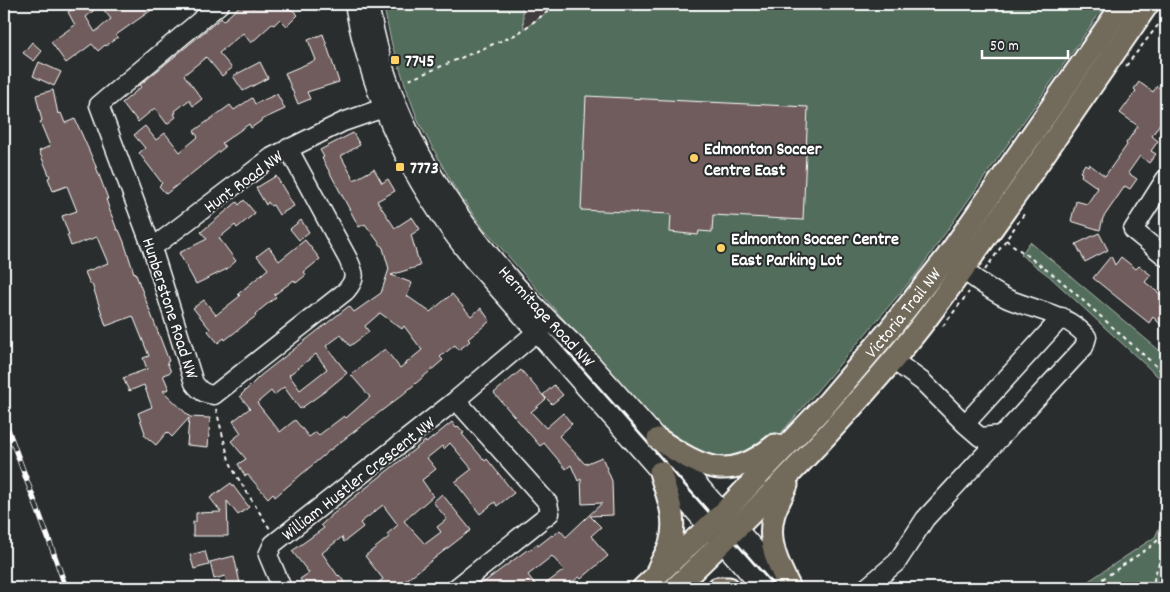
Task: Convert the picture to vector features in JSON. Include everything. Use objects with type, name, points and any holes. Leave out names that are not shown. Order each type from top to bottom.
[{"type":"main road","name":"Victoria Trail NW","points":[[730,521],[791,474],[848,413],[893,360],[1122,4]]},
{"type":"main road","name":"Victoria Trail NW","points":[[675,588],[715,536],[730,521],[890,329],[955,264],[1098,78],[1148,4]]},
{"type":"main road","points":[[658,439],[689,460],[699,464],[720,468],[740,466],[759,458],[828,402]]},
{"type":"main road","points":[[648,584],[666,553],[673,533],[673,512],[660,472]]},
{"type":"main road","points":[[790,588],[777,564],[771,534],[774,514],[791,474]]},
{"type":"main road","name":"Victoria Trail NW","points":[[648,584],[715,536]]},
{"type":"main road","points":[[718,588],[729,588]]},
{"type":"street","name":"Hunberstone Road NW","points":[[220,4],[99,105],[152,248],[194,383],[207,394],[214,394],[346,291],[354,281],[354,271],[288,148]]},
{"type":"street","name":"Hermitage Road NW","points":[[354,4],[370,72],[390,105]]},
{"type":"street","name":"Hermitage Road NW","points":[[369,4],[390,105],[406,159],[438,215],[472,259],[542,327],[660,472],[762,588]]},
{"type":"street","name":"Hunt Road NW","points":[[152,248],[272,157],[343,122],[390,105]]},
{"type":"street","points":[[1166,178],[1133,230],[1166,257]]},
{"type":"street","points":[[866,588],[897,562],[925,519],[1084,346],[1088,336],[1079,327],[1062,317],[1007,298],[955,264]]},
{"type":"street","points":[[965,424],[1062,317]]},
{"type":"street","name":"Hermitage Road NW","points":[[542,327],[574,345],[790,588]]},
{"type":"street","name":"William Hustler Crescent NW","points":[[282,588],[268,555],[273,544],[456,400],[542,327]]},
{"type":"street","points":[[893,360],[923,382],[980,437],[1002,435]]},
{"type":"street","points":[[456,400],[548,503],[550,513],[456,588]]},
{"type":"path","points":[[409,80],[516,34],[558,4]]},
{"type":"path","points":[[1006,240],[1059,279],[1166,375]]},
{"type":"path","points":[[214,394],[217,415],[236,475],[278,541]]},
{"type":"path","points":[[1089,588],[1150,547],[1157,541],[1166,525]]},
{"type":"path","points":[[1157,588],[1154,585],[1154,580],[1163,551],[1162,534]]},
{"type":"shaded area","points":[[522,4],[558,4],[524,30]]},
{"type":"green space","points":[[383,4],[522,4],[524,29],[558,4],[1106,4],[918,272],[788,425],[772,443],[748,455],[706,460],[663,433],[480,224],[453,185],[419,123],[392,45]]},
{"type":"green space","points":[[1030,242],[1166,356],[1166,384],[1049,276],[1021,255]]},
{"type":"green space","points":[[558,340],[566,345],[627,414],[625,417],[601,395],[555,343]]},
{"type":"green space","points":[[1166,514],[1166,588],[1078,588],[1155,537]]},
{"type":"building","points":[[81,4],[160,4],[116,35],[118,37],[106,46],[98,51],[92,44],[66,63],[51,42],[75,25],[68,12]],"holes":[[[100,5],[111,19],[95,32],[86,17]]]},
{"type":"building","points":[[242,4],[248,4],[253,8],[257,4],[286,4],[298,15],[287,26],[280,19],[251,43],[243,33],[219,53],[232,68],[222,76],[206,57],[184,75],[202,99],[193,106],[189,100],[175,111],[176,117],[167,124],[155,108],[138,122],[122,103],[141,87],[140,85],[221,18],[223,21]]},
{"type":"building","points":[[323,34],[339,82],[307,92],[310,99],[298,104],[285,73],[316,60],[308,40]]},
{"type":"building","points":[[32,42],[42,51],[34,61],[23,53]]},
{"type":"building","points":[[39,62],[61,72],[54,86],[33,76]]},
{"type":"building","points":[[260,62],[268,78],[243,91],[233,76]]},
{"type":"building","points":[[1139,82],[1153,92],[1157,86],[1166,92],[1166,114],[1152,136],[1158,141],[1151,151],[1156,154],[1149,163],[1140,156],[1128,173],[1137,179],[1130,189],[1125,186],[1103,218],[1100,230],[1071,221],[1076,201],[1087,204],[1098,188],[1081,176],[1082,173],[1080,172],[1085,164],[1088,166],[1089,164],[1105,176],[1138,126],[1120,113],[1136,91],[1134,89]]},
{"type":"building","points":[[53,90],[58,114],[61,113],[65,123],[75,119],[95,164],[117,230],[119,230],[124,242],[134,273],[169,361],[167,362],[171,372],[163,375],[169,389],[163,391],[190,417],[210,418],[208,447],[187,445],[189,418],[172,437],[167,432],[156,445],[144,435],[138,413],[152,407],[144,385],[129,391],[123,378],[147,369],[143,358],[149,356],[133,316],[106,326],[92,284],[90,284],[85,272],[108,263],[97,237],[71,246],[62,216],[77,211],[67,186],[53,191],[48,178],[50,177],[39,151],[50,146],[40,122],[42,121],[36,95]]},
{"type":"building","points":[[277,94],[285,109],[261,120],[251,128],[249,124],[222,143],[225,147],[166,194],[159,186],[162,183],[139,153],[145,148],[134,135],[145,126],[156,140],[165,133],[180,152],[198,137],[194,131],[230,105],[234,110],[252,98],[255,104]]},
{"type":"building","name":"Edmonton Soccer Centre East","points":[[586,96],[808,107],[803,220],[713,215],[712,232],[699,231],[698,235],[670,232],[671,214],[581,210]]},
{"type":"building","points":[[353,133],[360,145],[341,156],[354,180],[374,169],[382,183],[388,179],[395,191],[377,201],[395,228],[412,217],[420,229],[411,235],[420,266],[391,275],[412,283],[407,296],[430,312],[452,294],[471,316],[481,308],[490,321],[468,339],[470,341],[459,350],[455,345],[440,357],[443,360],[401,396],[330,450],[275,497],[273,493],[268,498],[248,475],[245,476],[238,464],[246,459],[231,441],[241,433],[233,421],[250,408],[240,396],[260,376],[349,306],[354,312],[381,293],[389,269],[383,248],[365,224],[359,227],[322,158],[324,157],[320,150]],"holes":[[[380,313],[402,329],[404,326],[422,350],[400,368],[385,349],[351,375],[370,397],[346,418],[344,416],[319,435],[316,432],[309,437],[295,420],[280,432],[257,403],[271,391],[274,395],[284,387],[300,409],[324,392],[347,373],[326,346],[341,335],[350,346],[369,332],[365,326]],[[316,354],[327,369],[300,390],[289,375]]]},
{"type":"building","points":[[276,176],[294,206],[279,215],[273,205],[271,206],[268,202],[266,205],[256,188]]},
{"type":"building","points":[[244,200],[255,213],[237,228],[235,225],[219,238],[236,261],[227,269],[196,284],[179,253],[207,239],[201,232],[237,202],[239,205]]},
{"type":"building","points":[[301,220],[309,232],[299,240],[290,229]]},
{"type":"building","points":[[1099,233],[1108,250],[1085,262],[1076,244]]},
{"type":"building","points":[[305,240],[320,259],[304,272],[306,275],[296,283],[294,280],[274,295],[276,297],[255,314],[256,316],[225,340],[224,338],[218,343],[208,331],[210,329],[193,308],[204,300],[216,315],[240,296],[238,294],[268,269],[257,256],[269,247],[279,261]]},
{"type":"building","points":[[1111,256],[1115,265],[1121,257],[1136,269],[1139,266],[1151,275],[1145,282],[1166,299],[1166,330],[1153,317],[1149,323],[1093,278]]},
{"type":"building","points":[[521,370],[546,399],[531,412],[546,428],[563,413],[572,424],[559,436],[585,464],[602,457],[612,481],[613,515],[590,516],[601,527],[591,536],[608,556],[581,579],[579,577],[565,588],[540,588],[564,570],[552,556],[528,575],[538,588],[476,588],[527,550],[537,544],[538,546],[560,530],[566,537],[602,503],[582,504],[581,479],[578,481],[571,465],[566,469],[544,443],[540,446],[494,393]]},
{"type":"building","points":[[554,385],[563,395],[552,404],[543,395]]},
{"type":"building","points":[[452,422],[456,428],[458,426],[464,433],[462,434],[485,461],[487,459],[514,493],[497,506],[495,502],[480,514],[455,482],[472,469],[450,443],[444,449],[442,446],[427,458],[436,469],[422,480],[433,496],[404,521],[425,544],[441,532],[437,527],[447,519],[433,502],[442,494],[471,530],[396,588],[371,588],[383,579],[365,556],[389,537],[387,534],[398,525],[383,505],[360,523],[363,527],[344,542],[342,537],[322,553],[349,588],[330,588],[325,583],[317,588],[306,588],[300,579],[309,573],[292,551],[324,528],[321,525],[333,514]]},
{"type":"building","points":[[231,483],[249,507],[238,515],[227,501],[228,536],[193,536],[193,522],[196,522],[196,513],[221,512],[210,498]]},
{"type":"building","points":[[205,551],[209,565],[194,569],[190,555]]},
{"type":"building","points":[[234,556],[241,588],[229,588],[225,576],[214,579],[210,562]]},
{"type":"railway","points":[[4,419],[66,588]]},
{"type":"place","name":"7745","points":[[395,60]]},
{"type":"place","name":"Edmonton Soccer Centre East","points":[[694,158]]},
{"type":"place","name":"7773","points":[[400,167]]},
{"type":"place","name":"Edmonton Soccer Centre East Parking Lot","points":[[721,248]]}]
